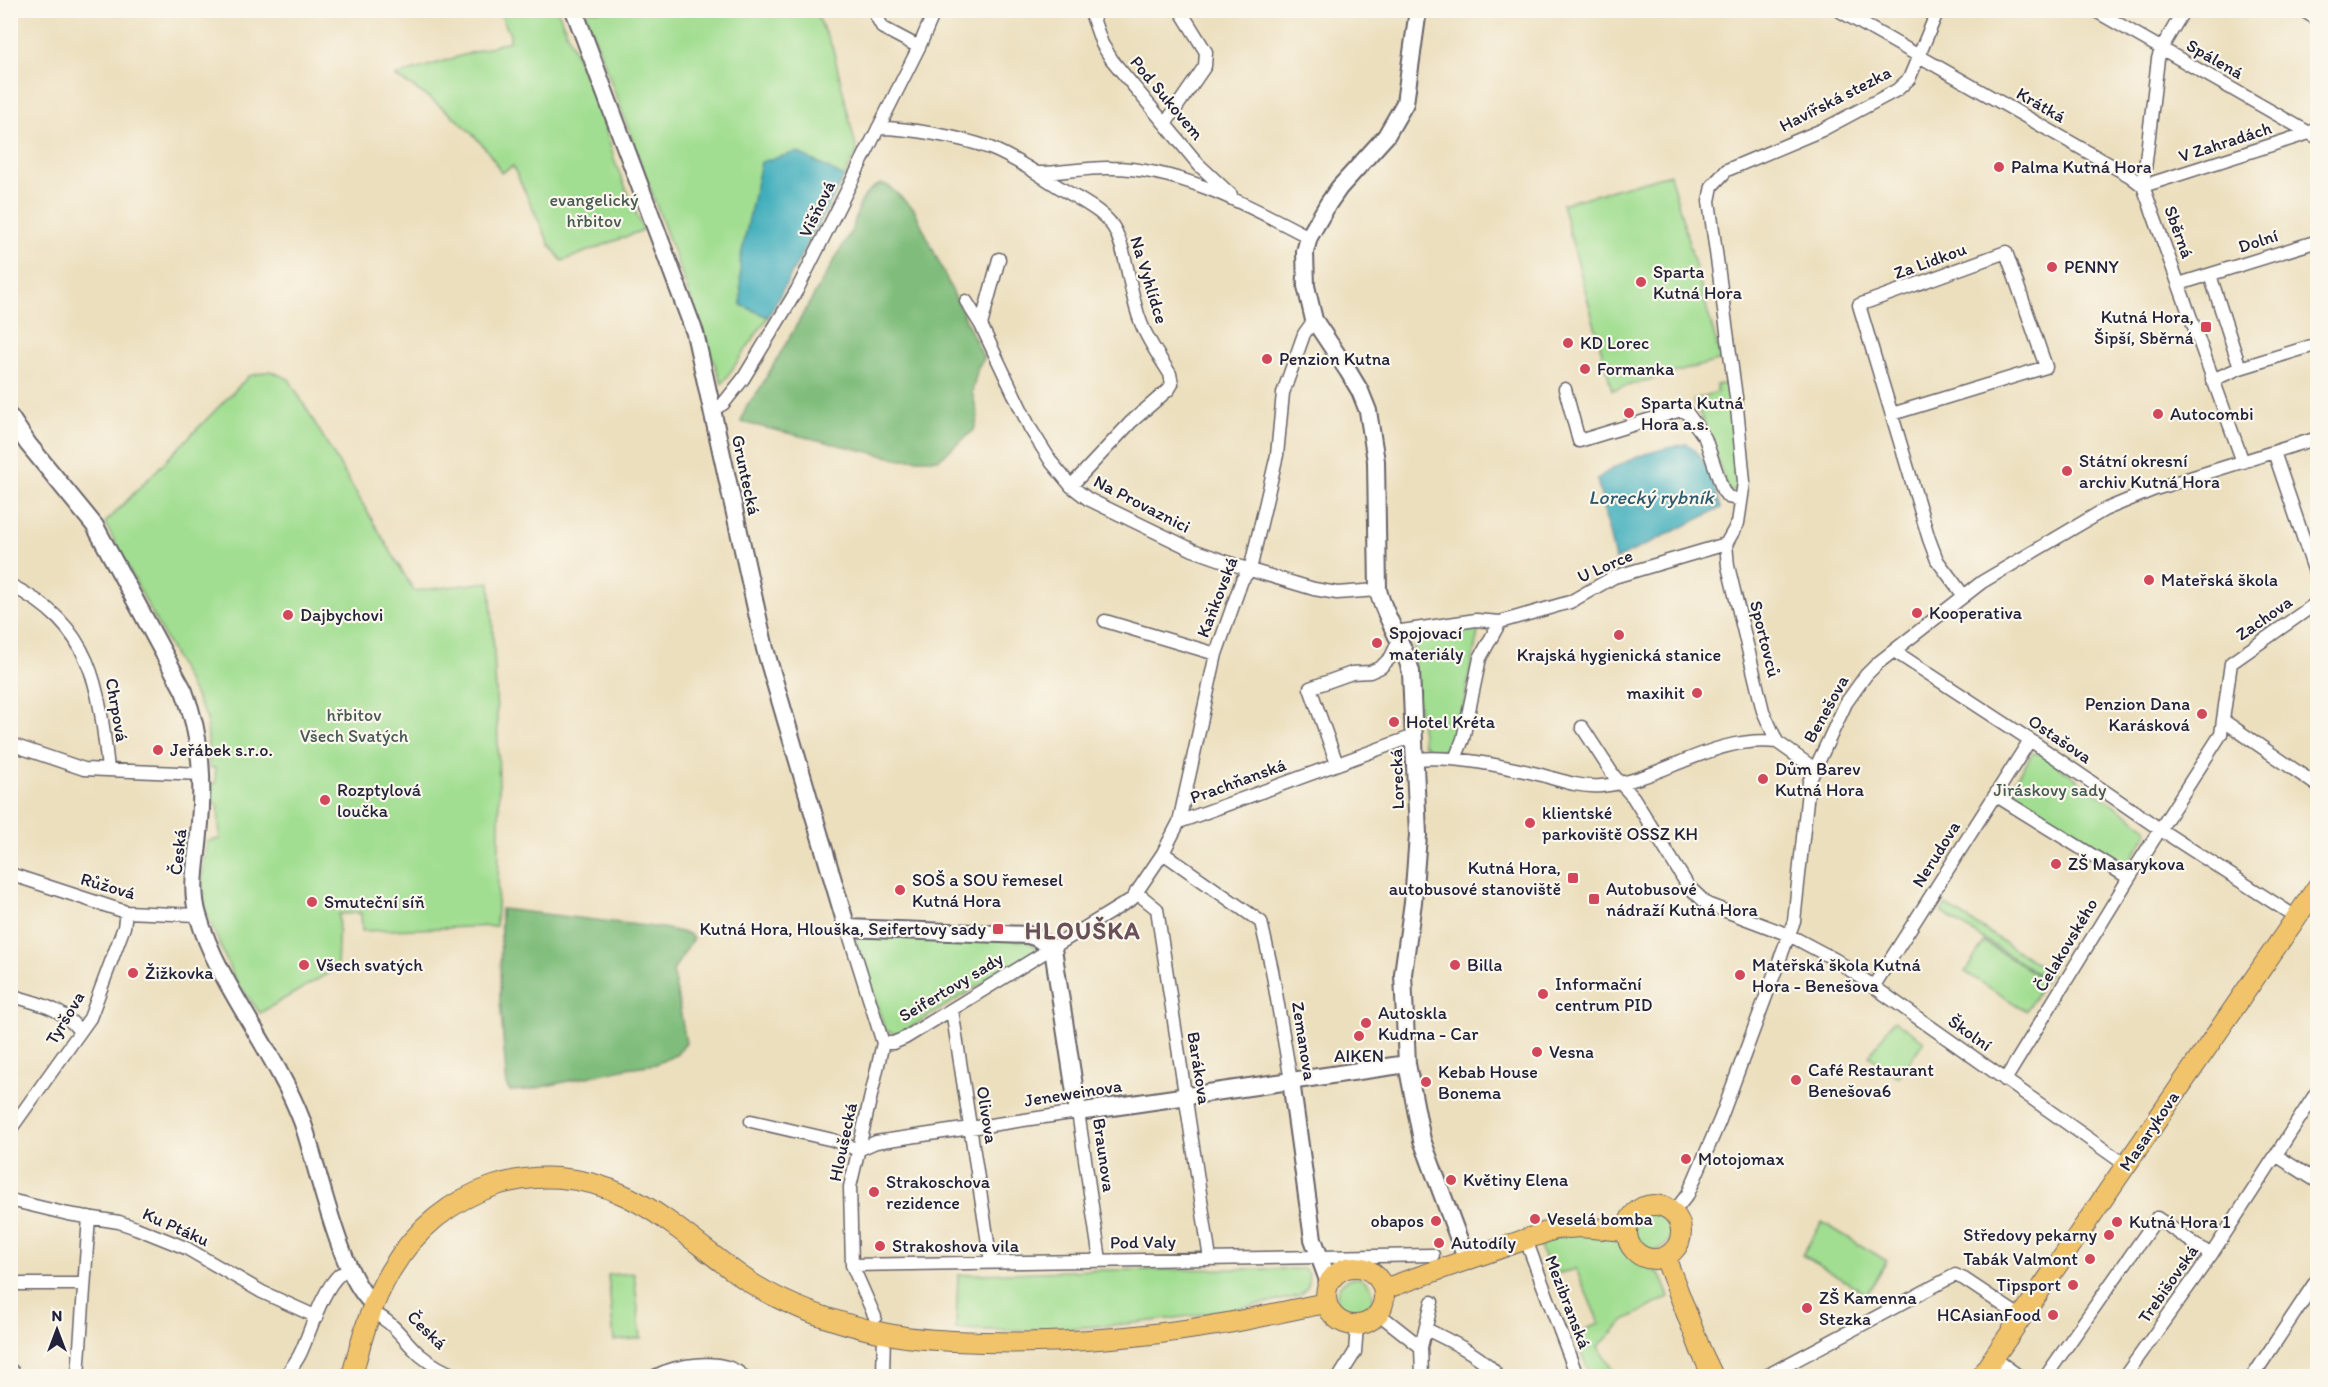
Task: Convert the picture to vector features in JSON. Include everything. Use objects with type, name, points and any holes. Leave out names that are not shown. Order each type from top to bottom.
[{"type":"main road","name":"Masarykova","points":[[1981,1377],[2318,886]]},
{"type":"main road","points":[[352,1377],[373,1308],[385,1280],[423,1228],[447,1208],[464,1199],[503,1183],[522,1179],[559,1177],[592,1182],[640,1203],[676,1226],[749,1282],[815,1315],[880,1325],[955,1341],[1011,1343],[1083,1340],[1212,1326],[1327,1303]]},
{"type":"main road","points":[[1659,1205],[1673,1213],[1681,1233],[1677,1247],[1665,1257],[1651,1260],[1638,1255],[1629,1244],[1626,1231],[1632,1215],[1641,1207],[1659,1205]]},
{"type":"main road","points":[[1384,1289],[1563,1228],[1626,1231]]},
{"type":"main road","points":[[1665,1257],[1713,1377]]},
{"type":"main road","points":[[1359,1268],[1374,1274],[1384,1289],[1384,1302],[1379,1314],[1372,1320],[1357,1326],[1338,1320],[1327,1303],[1329,1283],[1341,1271],[1359,1268]]},
{"type":"street","name":"Gruntecká","points":[[573,10],[688,312],[765,650],[847,928]]},
{"type":"street","points":[[873,10],[883,28],[919,47]]},
{"type":"street","name":"Višňová","points":[[712,410],[723,404],[764,346],[797,290],[919,47],[935,10]]},
{"type":"street","name":"Pod Sukovem","points":[[1090,10],[1102,44],[1112,60],[1199,165],[1234,198]]},
{"type":"street","points":[[1165,123],[1204,66],[1206,59],[1206,52],[1180,10]]},
{"type":"street","points":[[1310,237],[1339,188],[1386,136],[1405,103],[1418,10]]},
{"type":"street","name":"Krátká","points":[[1838,10],[2130,176],[2143,186]]},
{"type":"street","name":"Havířská stezka","points":[[1741,500],[1744,482],[1738,419],[1711,223],[1709,201],[1712,186],[1727,170],[1822,130],[1897,90],[1909,79],[1938,10]]},
{"type":"street","name":"Spálená","points":[[2094,10],[2315,133]]},
{"type":"street","name":"Sběrná","points":[[2184,10],[2161,49],[2158,59],[2143,186],[2243,462]]},
{"type":"street","points":[[2302,10],[2318,20]]},
{"type":"street","name":"Na Vyhlídce","points":[[878,128],[906,130],[970,142],[992,149],[1037,173],[1101,214],[1114,228],[1120,242],[1140,322],[1172,380],[1169,389],[1131,422],[1071,486]]},
{"type":"street","name":"V Zahradách","points":[[2143,186],[2315,133]]},
{"type":"street","name":"Pod Sukovem","points":[[1037,173],[1110,167],[1161,174],[1234,198],[1310,237]]},
{"type":"street","points":[[1070,194],[1075,171]]},
{"type":"street","name":"Lorecká","points":[[1310,237],[1305,252],[1304,266],[1309,303],[1314,320],[1348,371],[1368,411],[1376,461],[1378,590],[1411,672],[1418,835],[1412,912],[1403,974],[1407,1064],[1422,1140],[1467,1261]]},
{"type":"street","name":"Dolní","points":[[2179,284],[2318,241]]},
{"type":"street","name":"Za Lidkou","points":[[1892,414],[2051,365],[2006,252],[1859,305],[1931,545],[1937,560],[1964,596]]},
{"type":"street","points":[[981,325],[999,259]]},
{"type":"street","points":[[2210,275],[2240,368]]},
{"type":"street","name":"Na Provaznici","points":[[966,301],[981,325],[1030,428],[1052,463],[1071,486],[1088,499],[1193,550],[1250,570],[1314,589],[1337,593],[1378,590]]},
{"type":"street","name":"Kaňkovská","points":[[1179,822],[1216,654],[1242,579],[1250,570],[1277,455],[1283,393],[1304,334],[1314,320]]},
{"type":"street","points":[[2212,380],[2240,368],[2318,344]]},
{"type":"street","points":[[1565,389],[1579,441],[1685,410],[1705,438],[1724,491],[1728,497],[1741,500],[1738,523],[1726,544]]},
{"type":"street","name":"Česká","points":[[13,429],[95,526],[184,691],[196,725],[202,774],[202,802],[194,892],[197,915],[217,962],[267,1050],[297,1109],[345,1260],[373,1308],[390,1322],[420,1355],[440,1369],[457,1377]]},
{"type":"street","name":"Benešova","points":[[1673,1213],[1688,1194],[1720,1120],[1794,921],[1806,795],[1815,769],[1846,703],[1866,675],[1964,596],[2009,565],[2113,505],[2155,489],[2318,438]]},
{"type":"street","points":[[2274,452],[2318,581]]},
{"type":"street","name":"U Lorce","points":[[1397,636],[1476,620],[1500,622],[1570,602],[1614,577],[1726,544]]},
{"type":"street","name":"Sportovců","points":[[1726,544],[1731,576],[1761,701],[1777,742]]},
{"type":"street","name":"Chrpová","points":[[10,585],[35,599],[50,611],[77,642],[90,666],[98,691],[108,768]]},
{"type":"street","name":"Zachova","points":[[2231,663],[2318,602]]},
{"type":"street","points":[[1105,621],[1216,654]]},
{"type":"street","points":[[1455,759],[1462,739],[1480,658],[1500,622]]},
{"type":"street","points":[[1337,764],[1310,688],[1352,673],[1370,672],[1381,667],[1391,657],[1397,636]]},
{"type":"street","name":"Ostašova","points":[[1894,651],[2030,740],[2161,830],[2296,917]]},
{"type":"street","name":"Čelakovského","points":[[2005,1080],[2221,734],[2231,663]]},
{"type":"street","points":[[2224,721],[2318,786]]},
{"type":"street","name":"Školní","points":[[1582,727],[1621,782],[1688,886],[1707,904],[1789,935],[1836,960],[2126,1165]]},
{"type":"street","name":"Prachňanská","points":[[1053,949],[1132,899],[1163,853],[1179,822],[1414,736]]},
{"type":"street","points":[[1416,759],[1455,759],[1530,772],[1588,786],[1621,782],[1733,743],[1756,740],[1777,742],[1815,769]]},
{"type":"street","name":"Nerudova","points":[[1873,987],[2030,740]]},
{"type":"street","points":[[10,744],[84,769],[108,768],[202,774]]},
{"type":"street","points":[[1995,795],[2129,878]]},
{"type":"street","name":"Zemanova","points":[[1163,853],[1261,922],[1272,970],[1291,1081],[1313,1239],[1329,1283]]},
{"type":"street","name":"Růžová","points":[[10,874],[126,912],[197,915]]},
{"type":"street","name":"Barákova","points":[[1136,892],[1157,909],[1210,1259]]},
{"type":"street","name":"Tyršova","points":[[10,1130],[16,1112],[90,1018],[124,927],[126,912]]},
{"type":"street","name":"Seifertovy sady","points":[[847,928],[1028,935],[1053,949],[905,1038],[883,1042],[847,928]]},
{"type":"street","name":"Braunova","points":[[1053,949],[1100,1260]]},
{"type":"street","points":[[10,995],[62,1012],[80,1032]]},
{"type":"street","name":"Olivova","points":[[952,1010],[991,1262]]},
{"type":"street","name":"Hloušecká","points":[[883,1042],[849,1187],[852,1265],[880,1325],[883,1377]]},
{"type":"street","name":"Jeneweinova","points":[[858,1150],[876,1142],[1407,1064]]},
{"type":"street","name":"Trebišovská","points":[[2125,1377],[2211,1255],[2318,1090]]},
{"type":"street","points":[[751,1121],[833,1140],[858,1150]]},
{"type":"street","points":[[2277,1156],[2318,1182]]},
{"type":"street","name":"Ku Ptáku","points":[[10,1200],[119,1222],[186,1248],[262,1292],[317,1317]]},
{"type":"street","points":[[78,1377],[89,1217]]},
{"type":"street","points":[[2046,1377],[2157,1218],[2211,1255]]},
{"type":"street","name":"Mezibranská","points":[[1526,1240],[1577,1377]]},
{"type":"street","name":"Pod Valy","points":[[852,1265],[1433,1255]]},
{"type":"street","points":[[286,1377],[340,1274]]},
{"type":"street","points":[[1766,1377],[1955,1275],[2021,1317]]},
{"type":"street","points":[[2253,1377],[2318,1278]]},
{"type":"street","points":[[10,1284],[84,1284]]},
{"type":"street","points":[[1422,1377],[1421,1347],[1432,1302]]},
{"type":"street","points":[[1379,1314],[1421,1347]]},
{"type":"street","points":[[1340,1377],[1355,1352],[1357,1326]]},
{"type":"street","points":[[1426,1329],[1456,1344],[1494,1370],[1498,1377]]},
{"type":"street","points":[[1994,1358],[2019,1377]]},
{"type":"street","points":[[655,1377],[683,1367],[700,1366],[729,1368],[743,1377]]},
{"type":"street","points":[[10,1370],[17,1377]]},
{"type":"green space","points":[[1316,10],[1401,11],[1358,15]]},
{"type":"green space","name":"evangelický hřbitov","points":[[499,11],[558,11],[604,123],[615,162],[643,230],[562,261],[550,245],[513,166],[501,173],[482,144],[455,118],[395,76],[510,41],[510,35]]},
{"type":"green space","points":[[585,11],[815,11],[833,49],[857,152],[844,177],[797,152],[741,304],[768,317],[722,384]]},
{"type":"green space","name":"Sparta Kutná Hora","points":[[1670,174],[1721,360],[1612,390],[1562,204]]},
{"type":"green space","points":[[881,184],[887,185],[914,209],[984,359],[978,367],[972,392],[978,417],[974,430],[939,459],[899,459],[741,422],[746,407],[759,390],[853,228],[861,202],[869,191]]},
{"type":"green space","name":"hřbitov Všech Svatých","points":[[270,371],[289,379],[414,591],[490,582],[497,711],[499,840],[496,926],[362,931],[361,913],[339,914],[337,968],[260,1013],[234,978],[206,912],[202,879],[205,852],[208,841],[220,839],[218,804],[211,804],[210,784],[216,783],[215,768],[209,768],[207,719],[105,523],[249,376]]},
{"type":"green space","points":[[1729,383],[1738,485],[1735,491],[1728,491],[1709,433],[1693,400],[1717,392],[1716,385]]},
{"type":"green space","points":[[1479,627],[1454,753],[1428,749],[1423,743],[1412,651],[1421,635]]},
{"type":"green space","name":"Jiráskovy sady","points":[[2033,753],[2041,754],[2147,828],[2148,832],[2127,866],[2125,867],[2009,794],[2009,790]]},
{"type":"green space","points":[[1946,905],[2050,972],[2046,979],[1941,912]]},
{"type":"green space","points":[[501,909],[663,928],[689,934],[693,938],[673,971],[686,1043],[676,1055],[656,1064],[627,1068],[528,1090],[510,1091],[507,1087],[500,1000]]},
{"type":"green space","points":[[857,934],[1026,941],[1039,949],[898,1035],[885,1030],[855,939]]},
{"type":"green space","points":[[1984,942],[2045,980],[2026,1011],[1965,972]]},
{"type":"green space","points":[[1894,1020],[1924,1041],[1899,1077],[1869,1056]]},
{"type":"green space","points":[[1653,1214],[1666,1219],[1671,1232],[1666,1245],[1653,1250],[1640,1245],[1635,1232],[1640,1219]]},
{"type":"green space","points":[[1822,1222],[1887,1261],[1867,1294],[1802,1255]]},
{"type":"green space","points":[[1569,1232],[1614,1239],[1634,1261],[1659,1273],[1669,1297],[1625,1320],[1598,1347],[1613,1371],[1601,1376],[1591,1376],[1573,1336],[1599,1323],[1576,1269],[1551,1275],[1539,1244]]},
{"type":"green space","points":[[1305,1269],[1309,1274],[1308,1286],[1301,1294],[1269,1303],[1199,1315],[1061,1329],[956,1329],[958,1275],[1091,1270]]},
{"type":"green space","points":[[634,1273],[641,1338],[614,1341],[608,1275]]},
{"type":"green space","points":[[1355,1278],[1368,1283],[1373,1296],[1368,1309],[1355,1314],[1342,1309],[1337,1296],[1342,1283]]},
{"type":"water","points":[[797,152],[844,177],[768,317],[741,305],[740,261],[761,162]]},
{"type":"water","name":"Lorecký rybník","points":[[1687,444],[1705,463],[1721,508],[1615,560],[1597,479],[1617,466],[1640,456]]},
{"type":"place","name":"Palma Kutná Hora","points":[[1999,167]]},
{"type":"place","name":"PENNY","points":[[2052,267]]},
{"type":"place","name":"Sparta Kutná Hora","points":[[1641,282]]},
{"type":"place","name":"Kutná Hora, Šipší, Sběrná","points":[[2206,327]]},
{"type":"place","name":"KD Lorec","points":[[1568,343]]},
{"type":"place","name":"Penzion Kutna","points":[[1267,359]]},
{"type":"place","name":"Formanka","points":[[1585,369]]},
{"type":"place","name":"Sparta Kutná Hora a.s.","points":[[1629,413]]},
{"type":"place","name":"Autocombi","points":[[2158,414]]},
{"type":"place","name":"Státní okresní archiv Kutná Hora","points":[[2067,471]]},
{"type":"place","name":"Mateřská škola","points":[[2149,580]]},
{"type":"place","name":"Kooperativa","points":[[1917,613]]},
{"type":"place","name":"Dajbychovi","points":[[288,615]]},
{"type":"place","name":"Krajská hygienická stanice","points":[[1619,635]]},
{"type":"place","name":"Spojovací materiály","points":[[1377,643]]},
{"type":"place","name":"maxihit","points":[[1697,693]]},
{"type":"place","name":"Penzion Dana Karásková","points":[[2202,714]]},
{"type":"place","name":"Hotel Kréta","points":[[1394,722]]},
{"type":"place","name":"Jeřábek s.r.o.","points":[[158,750]]},
{"type":"place","name":"Dům Barev Kutná Hora","points":[[1763,779]]},
{"type":"place","name":"Rozptylová loučka","points":[[325,800]]},
{"type":"place","name":"klientské parkoviště OSSZ KH","points":[[1530,823]]},
{"type":"place","name":"ZŠ Masarykova","points":[[2056,864]]},
{"type":"place","name":"Kutná Hora, autobusové stanoviště","points":[[1573,878]]},
{"type":"place","name":"SOŠ a SOU řemesel Kutná Hora","points":[[900,890]]},
{"type":"place","name":"Autobusové nádraží Kutná Hora","points":[[1594,899]]},
{"type":"place","name":"Smuteční síň","points":[[312,902]]},
{"type":"place","name":"Kutná Hora, Hlouška, Seifertovy sady","points":[[998,929]]},
{"type":"place","name":"Všech svatých","points":[[304,965]]},
{"type":"place","name":"Billa","points":[[1455,965]]},
{"type":"place","name":"Žižkovka","points":[[133,973]]},
{"type":"place","name":"Mateřská škola Kutná Hora - Benešova","points":[[1740,975]]},
{"type":"place","name":"Informační centrum PID","points":[[1543,994]]},
{"type":"place","name":"Autoskla Kudrna - Car","points":[[1366,1023]]},
{"type":"place","name":"AIKEN","points":[[1359,1036]]},
{"type":"place","name":"Vesna","points":[[1537,1052]]},
{"type":"place","name":"Café Restaurant Benešova6","points":[[1796,1080]]},
{"type":"place","name":"Kebab House Bonema","points":[[1426,1082]]},
{"type":"place","name":"Motojomax","points":[[1686,1159]]},
{"type":"place","name":"Květiny Elena","points":[[1451,1180]]},
{"type":"place","name":"Strakoschova rezidence","points":[[874,1192]]},
{"type":"place","name":"Veselá bomba","points":[[1535,1219]]},
{"type":"place","name":"obapos","points":[[1436,1221]]},
{"type":"place","name":"Kutná Hora 1","points":[[2117,1222]]},
{"type":"place","name":"Středovy pekarny","points":[[2109,1235]]},
{"type":"place","name":"Autodíly","points":[[1439,1243]]},
{"type":"place","name":"Strakoshova vila","points":[[880,1246]]},
{"type":"place","name":"Tabák Valmont","points":[[2090,1259]]},
{"type":"place","name":"Tipsport","points":[[2073,1285]]},
{"type":"place","name":"ZŠ Kamenna Stezka","points":[[1807,1308]]},
{"type":"place","name":"HCAsianFood","points":[[2053,1315]]},
{"type":"district","name":"HLOUŠKA","points":[[1083,930]]}]
